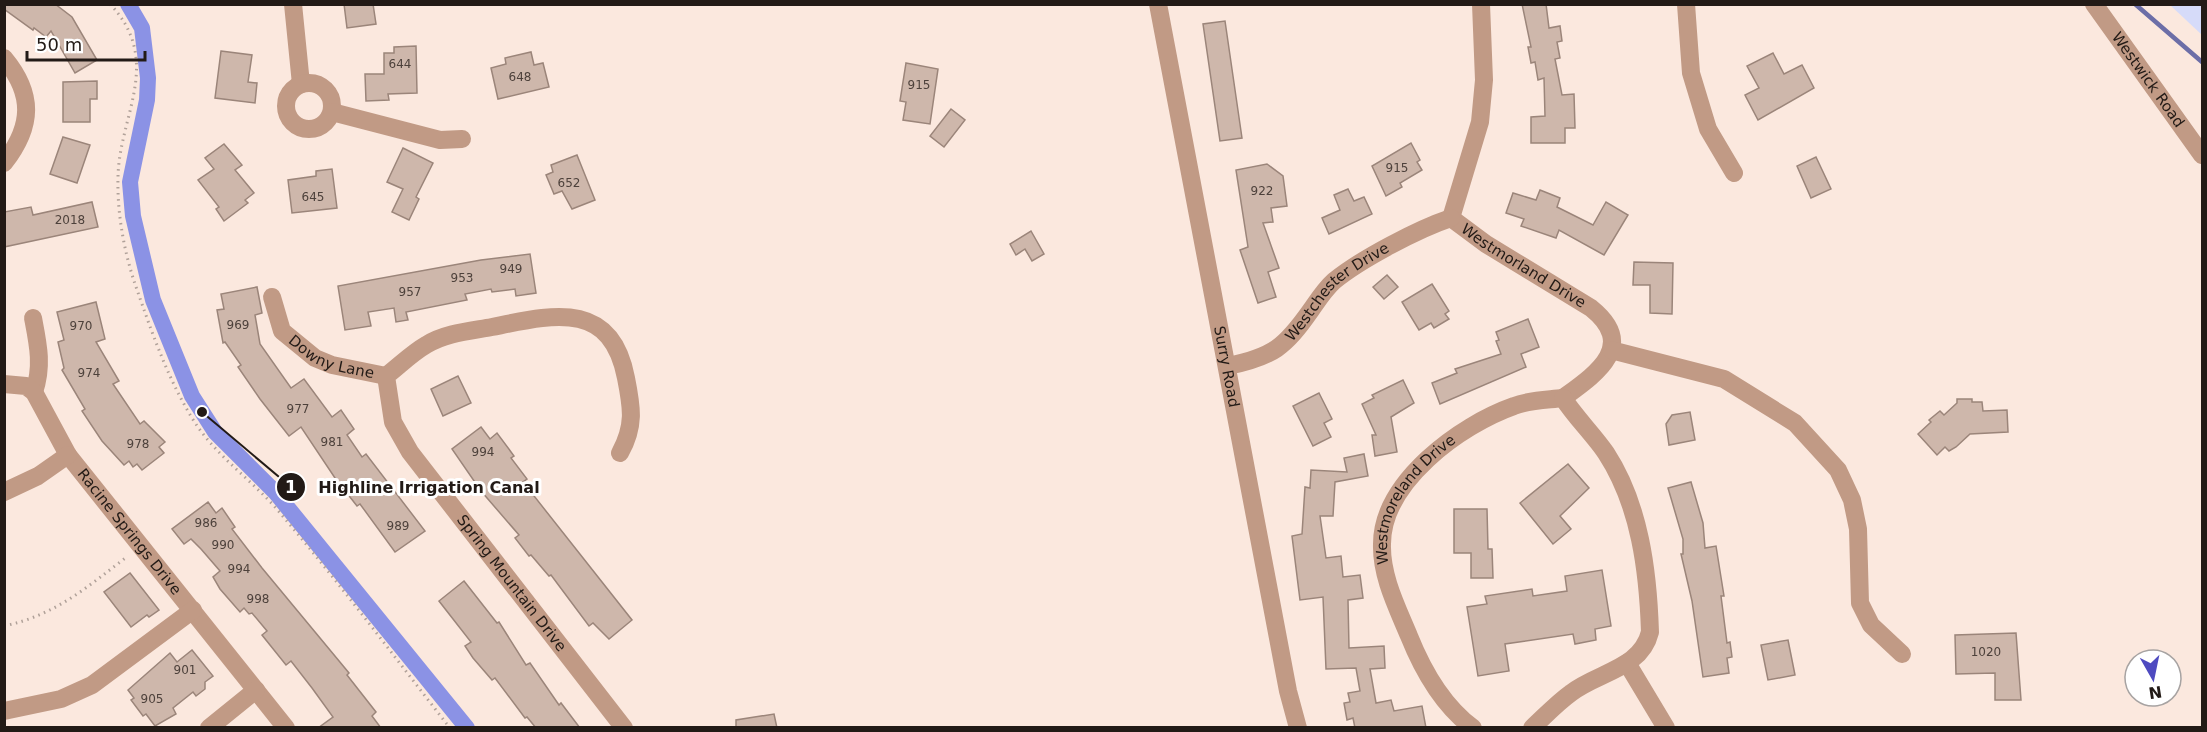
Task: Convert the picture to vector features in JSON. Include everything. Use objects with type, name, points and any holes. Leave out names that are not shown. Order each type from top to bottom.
[{"type":"street","points":[[293,4],[301,84]]},
{"type":"street","name":"Surry Road","points":[[1158,4],[1288,691],[1298,728]]},
{"type":"street","name":"Westmorland Drive","points":[[1481,4],[1484,80],[1480,122],[1451,218],[1486,244],[1598,314],[1609,331],[1611,350]]},
{"type":"street","points":[[1686,4],[1691,74],[1708,129],[1734,173]]},
{"type":"street","name":"Westwick Road","points":[[2094,4],[2202,155]]},
{"type":"street","points":[[4,58],[20,78],[26,99],[26,120],[19,144],[4,162]]},
{"type":"street","points":[[309,83],[323,87],[332,98],[332,112],[324,124],[310,130],[296,125],[287,114],[287,100],[290,93],[301,84],[309,83]]},
{"type":"street","points":[[332,112],[440,140],[462,139]]},
{"type":"street","name":"Westchester Drive","points":[[1228,366],[1251,362],[1280,347],[1293,336],[1333,282],[1363,262],[1428,227],[1451,218]]},
{"type":"street","name":"Downy Lane","points":[[272,297],[282,331],[315,358],[332,365],[386,376]]},
{"type":"street","points":[[386,376],[426,344],[447,336],[548,316],[571,316],[592,322],[609,337],[622,356],[631,405],[631,424],[630,434],[620,453]]},
{"type":"street","points":[[4,384],[26,386],[34,392],[40,375],[40,354],[33,318]]},
{"type":"street","points":[[1532,728],[1572,692],[1627,663],[1644,649],[1650,632],[1638,528],[1629,496],[1605,451],[1563,398],[1600,371],[1611,350],[1724,379],[1795,423],[1838,470],[1852,500],[1858,529],[1860,603],[1871,625],[1902,654]]},
{"type":"street","name":"Spring Mountain Drive","points":[[386,376],[393,422],[410,452],[624,728]]},
{"type":"street","name":"Racine Springs Drive","points":[[34,392],[68,455],[286,728]]},
{"type":"street","name":"Westmoreland Drive","points":[[1473,728],[1462,720],[1440,694],[1404,624],[1383,562],[1382,542],[1387,515],[1395,498],[1416,472],[1462,432],[1515,405],[1563,398]]},
{"type":"street","points":[[4,492],[38,476],[68,455]]},
{"type":"street","points":[[4,711],[61,699],[92,686],[193,610]]},
{"type":"street","points":[[1627,663],[1666,728]]},
{"type":"street","points":[[208,728],[256,690]]},
{"type":"path","points":[[110,4],[127,28],[136,61],[137,79],[118,177],[123,235],[129,266],[177,391],[207,440],[275,507],[450,728]]},
{"type":"path","points":[[4,626],[31,621],[67,603],[141,546]]},
{"type":"shaded area","points":[[2170,5],[2202,5],[2202,35]]},
{"type":"building","points":[[4,4],[55,4],[72,17],[97,60],[75,73],[51,31],[46,37],[34,28],[33,30],[4,9]]},
{"type":"building","points":[[344,4],[373,4],[376,24],[347,28]]},
{"type":"building","points":[[1522,4],[1546,4],[1549,28],[1560,26],[1562,41],[1557,42],[1560,58],[1555,59],[1562,95],[1574,94],[1575,128],[1565,128],[1565,143],[1531,143],[1531,117],[1545,116],[1544,78],[1538,80],[1535,62],[1531,63],[1528,47],[1531,47]]},
{"type":"building","points":[[1225,21],[1242,138],[1220,141],[1203,24]]},
{"type":"building","points":[[416,46],[417,93],[388,94],[389,100],[366,101],[365,74],[384,74],[384,53],[394,53],[394,47]]},
{"type":"building","points":[[221,51],[252,55],[248,82],[257,83],[255,103],[215,98]]},
{"type":"building","points":[[531,52],[534,65],[543,63],[549,87],[498,99],[491,68],[506,64],[505,58]]},
{"type":"building","points":[[1773,53],[1784,74],[1802,65],[1814,88],[1758,120],[1745,95],[1759,88],[1747,66]]},
{"type":"building","points":[[906,63],[938,69],[930,124],[903,120],[906,102],[900,101]]},
{"type":"building","points":[[97,81],[97,99],[90,99],[90,122],[63,122],[63,82]]},
{"type":"building","points":[[951,109],[965,120],[944,147],[930,136]]},
{"type":"building","points":[[63,137],[90,145],[77,183],[50,174]]},
{"type":"building","points":[[1411,143],[1420,160],[1417,162],[1422,170],[1400,183],[1402,187],[1386,196],[1372,166]]},
{"type":"building","points":[[224,144],[242,165],[235,170],[254,193],[245,200],[248,203],[224,221],[216,209],[219,207],[198,180],[214,169],[205,158]]},
{"type":"building","points":[[403,148],[433,163],[416,197],[419,199],[409,220],[392,212],[403,189],[387,182]]},
{"type":"building","points":[[577,155],[595,200],[572,209],[562,191],[554,194],[546,175],[553,172],[551,165]]},
{"type":"building","points":[[1816,157],[1831,189],[1811,198],[1797,166]]},
{"type":"building","points":[[1267,164],[1283,176],[1287,206],[1271,208],[1273,222],[1263,223],[1279,268],[1268,272],[1276,297],[1258,303],[1240,250],[1248,247],[1236,170]]},
{"type":"building","points":[[332,169],[337,208],[292,213],[288,180],[316,176],[316,171]]},
{"type":"building","points":[[1348,189],[1354,201],[1364,197],[1372,214],[1329,234],[1322,218],[1340,210],[1334,195]]},
{"type":"building","points":[[1540,190],[1560,198],[1557,207],[1593,225],[1606,202],[1628,215],[1604,255],[1559,230],[1556,238],[1521,226],[1524,219],[1506,213],[1513,193],[1536,200]]},
{"type":"building","points":[[92,202],[98,227],[4,247],[4,212],[31,207],[33,215]]},
{"type":"building","points":[[1031,231],[1044,254],[1032,261],[1025,249],[1016,255],[1010,244]]},
{"type":"building","points":[[530,254],[536,293],[516,296],[515,289],[492,292],[491,289],[465,294],[467,300],[406,312],[408,320],[396,322],[394,308],[368,312],[371,326],[345,330],[338,286],[481,260]]},
{"type":"building","points":[[1634,262],[1673,263],[1672,314],[1650,313],[1650,285],[1633,285]]},
{"type":"building","points":[[1387,275],[1398,287],[1384,299],[1373,287]]},
{"type":"building","points":[[1432,284],[1449,311],[1445,314],[1449,319],[1434,328],[1431,323],[1419,330],[1402,302]]},
{"type":"building","points":[[257,287],[262,313],[255,315],[260,344],[291,388],[304,379],[332,417],[341,410],[354,429],[347,435],[362,457],[366,454],[425,531],[395,552],[360,504],[357,506],[335,478],[301,427],[289,436],[260,399],[238,367],[241,365],[225,342],[223,343],[217,310],[224,309],[221,294]]},
{"type":"building","points":[[96,302],[105,339],[96,342],[119,381],[113,384],[140,424],[144,421],[165,442],[159,447],[164,453],[142,470],[137,464],[133,467],[129,461],[124,465],[102,441],[82,411],[85,409],[62,370],[64,368],[58,342],[64,340],[57,312]]},
{"type":"building","points":[[1528,319],[1539,347],[1521,354],[1526,367],[1440,404],[1432,383],[1457,373],[1455,369],[1501,354],[1496,341],[1499,340],[1496,332]]},
{"type":"building","points":[[458,376],[471,403],[443,416],[431,389]]},
{"type":"building","points":[[1403,380],[1414,403],[1391,417],[1397,452],[1375,456],[1372,435],[1376,435],[1362,404],[1374,398],[1372,395]]},
{"type":"building","points":[[1319,393],[1332,419],[1324,423],[1331,437],[1313,446],[1293,406]]},
{"type":"building","points":[[1957,399],[1982,402],[1983,411],[2007,410],[2008,432],[1970,434],[1956,447],[1949,451],[1945,447],[1937,455],[1918,434],[1940,411],[1944,415],[1957,403]]},
{"type":"building","points":[[1690,412],[1695,440],[1669,445],[1666,424],[1672,415]]},
{"type":"building","points":[[481,427],[490,439],[497,433],[514,456],[511,458],[527,479],[523,482],[632,620],[609,639],[593,623],[589,626],[551,575],[549,576],[531,555],[529,556],[515,538],[519,535],[481,491],[452,449]]},
{"type":"building","points":[[1364,454],[1368,476],[1335,482],[1333,516],[1320,516],[1326,558],[1341,556],[1343,577],[1360,575],[1363,598],[1348,600],[1349,648],[1384,646],[1385,668],[1370,669],[1376,703],[1391,700],[1394,711],[1422,706],[1426,728],[1355,728],[1353,718],[1347,720],[1344,703],[1350,702],[1348,693],[1360,691],[1356,668],[1326,669],[1323,597],[1300,600],[1292,536],[1302,534],[1305,487],[1310,488],[1311,470],[1347,472],[1344,458]]},
{"type":"building","points":[[1568,464],[1589,488],[1560,516],[1571,529],[1553,544],[1520,503]]},
{"type":"building","points":[[1691,482],[1703,523],[1705,548],[1716,546],[1724,596],[1721,596],[1727,643],[1730,642],[1732,657],[1727,658],[1729,673],[1703,677],[1692,601],[1681,554],[1683,554],[1683,539],[1668,488]]},
{"type":"building","points":[[208,502],[216,513],[222,508],[235,527],[232,529],[262,568],[349,673],[347,675],[376,712],[372,716],[381,728],[318,728],[333,717],[312,688],[291,661],[286,665],[262,635],[267,631],[252,613],[249,614],[244,608],[240,612],[220,589],[213,577],[220,571],[201,549],[191,539],[184,544],[172,529]]},
{"type":"building","points":[[1454,509],[1487,509],[1488,549],[1492,549],[1493,578],[1471,578],[1471,553],[1454,553]]},
{"type":"building","points":[[1602,570],[1611,626],[1595,629],[1596,640],[1575,644],[1573,634],[1505,644],[1509,671],[1478,676],[1467,607],[1487,604],[1485,596],[1532,589],[1533,596],[1567,591],[1565,576]]},
{"type":"building","points":[[130,573],[159,610],[149,617],[147,615],[131,627],[104,592]]},
{"type":"building","points":[[464,581],[497,623],[499,622],[526,665],[530,663],[559,705],[561,703],[580,728],[536,728],[527,717],[525,718],[495,678],[492,680],[473,658],[465,646],[471,642],[439,601]]},
{"type":"building","points":[[2016,633],[2021,700],[1995,700],[1995,673],[1956,674],[1955,635]]},
{"type":"building","points":[[1788,640],[1795,675],[1768,680],[1761,645]]},
{"type":"building","points":[[192,650],[213,676],[205,682],[205,689],[196,696],[193,692],[173,708],[176,714],[155,726],[146,714],[143,716],[131,700],[134,698],[128,690],[170,653],[177,662]]},
{"type":"building","points":[[774,714],[777,728],[736,728],[736,720]]},
{"type":"waterway","points":[[128,4],[142,28],[148,78],[147,100],[130,182],[133,216],[153,300],[192,396],[215,432],[275,492],[467,728]]},
{"type":"waterway","points":[[2135,4],[2202,62]]},
{"type":"place","name":"Highline Irrigation Canal","points":[[202,412]]}]
